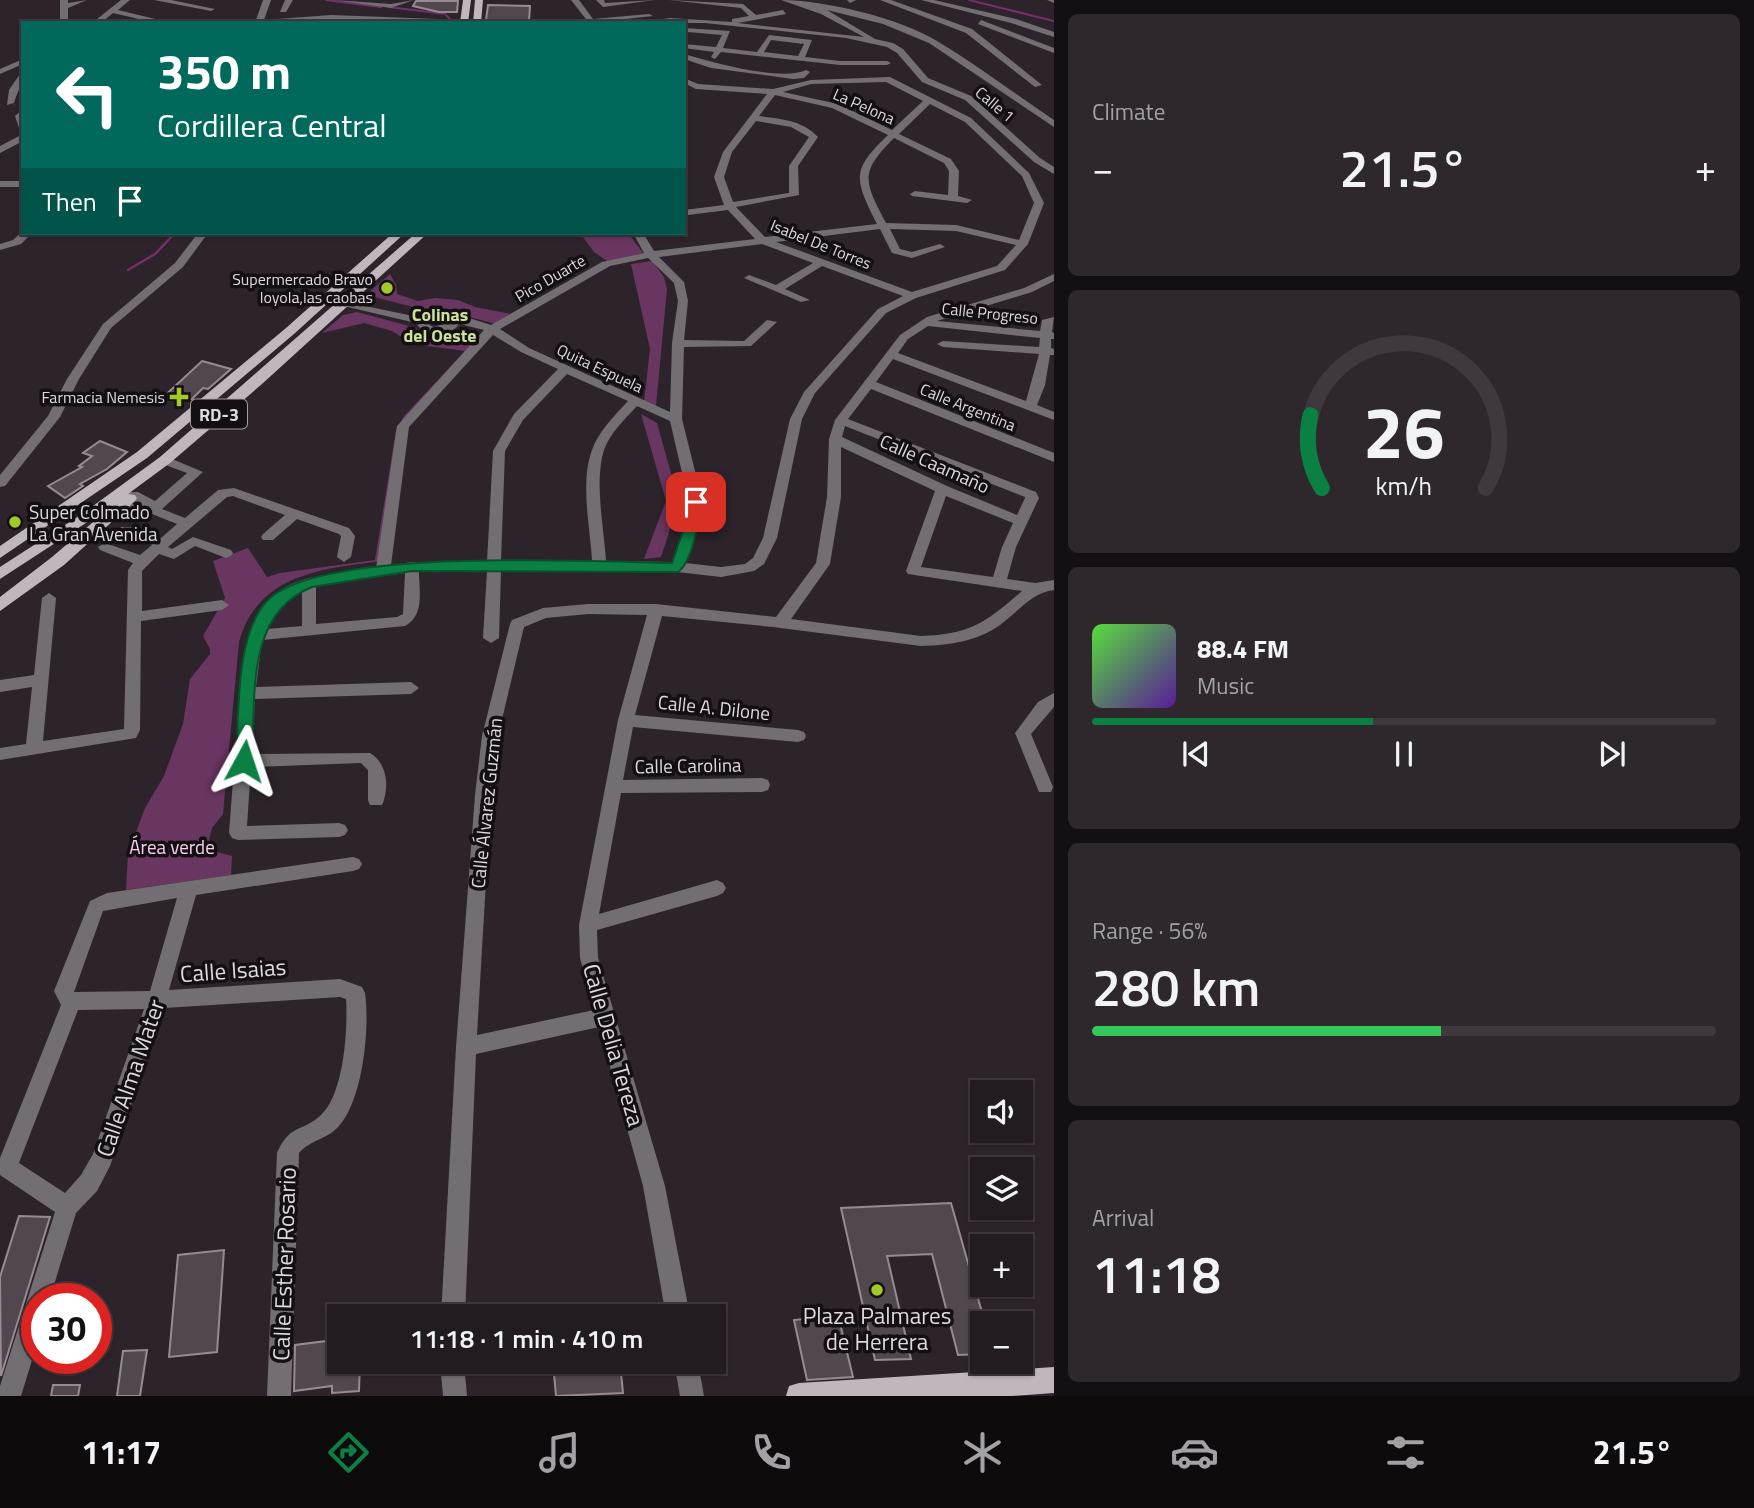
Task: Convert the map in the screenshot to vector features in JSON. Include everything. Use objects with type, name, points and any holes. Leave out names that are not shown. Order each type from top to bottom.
[{"type":"main road","points":[[462,21],[467,0]]},
{"type":"main road","points":[[477,21],[479,0]]},
{"type":"main road","name":"RD-3","points":[[3,549],[142,455],[397,235]]},
{"type":"main road","name":"RD-3","points":[[0,574],[87,517],[165,460],[420,235]]},
{"type":"main road","points":[[0,605],[58,561],[127,500],[165,460]]},
{"type":"main road","points":[[799,1396],[1054,1380]]},
{"type":"street","points":[[64,21],[64,3],[83,0]]},
{"type":"street","points":[[99,21],[126,0]]},
{"type":"street","points":[[158,0],[211,9]]},
{"type":"street","points":[[260,21],[267,0]]},
{"type":"street","points":[[283,10],[289,0]]},
{"type":"street","points":[[338,0],[390,6],[418,0]]},
{"type":"street","points":[[399,0],[410,1]]},
{"type":"street","points":[[575,0],[591,21],[650,15],[659,19]]},
{"type":"street","points":[[600,0],[603,5],[651,0]]},
{"type":"street","points":[[673,0],[743,6],[753,18]]},
{"type":"street","points":[[785,0],[824,12],[883,45],[887,63],[894,70]]},
{"type":"street","points":[[797,0],[886,22],[932,41],[1054,124]]},
{"type":"street","points":[[900,5],[914,0]]},
{"type":"street","points":[[925,0],[1013,21],[1054,36]]},
{"type":"street","points":[[886,4],[900,5],[969,31],[1042,84],[1027,86]]},
{"type":"street","points":[[936,4],[946,11],[1054,51]]},
{"type":"street","points":[[113,11],[159,21]]},
{"type":"street","points":[[726,24],[783,12]]},
{"type":"street","points":[[864,16],[876,12]]},
{"type":"street","points":[[301,21],[430,21]]},
{"type":"street","points":[[648,21],[686,21]]},
{"type":"street","points":[[686,21],[883,45]]},
{"type":"street","points":[[924,31],[956,24]]},
{"type":"street","points":[[686,30],[727,33],[718,50],[713,69]]},
{"type":"street","points":[[759,54],[769,37],[809,42],[800,59]]},
{"type":"street","name":"Calle 1","points":[[883,45],[900,51],[925,80],[968,98],[1037,160],[1054,171]]},
{"type":"street","points":[[686,46],[852,64],[887,63]]},
{"type":"street","points":[[841,63],[844,52]]},
{"type":"street","points":[[686,57],[713,69],[801,76],[805,75],[811,60]]},
{"type":"street","points":[[1,71],[21,62]]},
{"type":"street","points":[[852,64],[859,75]]},
{"type":"street","points":[[1,71],[21,76]]},
{"type":"street","points":[[746,83],[751,71]]},
{"type":"street","points":[[339,830],[238,833],[250,693],[250,661],[256,635],[271,606],[282,595],[309,582],[412,566],[599,565],[736,571],[749,568],[759,561],[770,538],[788,450],[801,405],[882,311],[912,296],[1001,268],[1023,244],[1039,203],[1032,183],[968,120],[883,78],[811,82],[773,92],[728,152],[719,177],[729,206]]},
{"type":"street","points":[[0,107],[10,99],[21,80]]},
{"type":"street","name":"La Pelona","points":[[686,81],[696,86],[773,92],[835,106],[948,161],[954,171],[953,198]]},
{"type":"street","points":[[686,92],[696,86]]},
{"type":"street","points":[[1006,90],[1016,88]]},
{"type":"street","points":[[0,96],[21,100]]},
{"type":"street","points":[[929,100],[872,155],[864,168],[863,180],[893,248],[903,254],[920,254],[940,247]]},
{"type":"street","points":[[688,212],[793,195],[792,176],[796,162],[802,150],[814,137],[803,128],[791,124],[753,118]]},
{"type":"street","points":[[0,151],[21,138]]},
{"type":"street","points":[[0,151],[21,150]]},
{"type":"street","points":[[0,184],[21,184]]},
{"type":"street","points":[[915,194],[967,200]]},
{"type":"street","name":"Isabel De Torres","points":[[729,206],[763,241],[912,296]]},
{"type":"street","name":"Pico Duarte","points":[[383,570],[403,426],[489,333],[606,264],[650,254],[881,226],[956,228],[1023,244]]},
{"type":"street","points":[[0,247],[17,242],[25,235]]},
{"type":"street","points":[[0,483],[54,417],[73,379],[107,326],[179,265],[202,235]]},
{"type":"street","points":[[639,235],[650,254],[679,282],[684,301],[678,343],[676,419],[696,502],[693,522],[677,567]]},
{"type":"street","points":[[777,289],[822,262]]},
{"type":"street","points":[[779,624],[823,564],[834,498],[835,439],[841,420],[904,337],[924,323],[1028,290],[1054,277]]},
{"type":"street","points":[[749,278],[805,300]]},
{"type":"street","points":[[330,295],[423,319],[441,314],[453,323],[489,333]]},
{"type":"street","points":[[423,319],[425,329],[433,331],[453,323]]},
{"type":"street","points":[[1031,405],[1050,352],[1050,335],[1046,322],[1054,320]]},
{"type":"street","points":[[678,343],[749,350],[771,321]]},
{"type":"street","name":"Calle Progreso","points":[[924,323],[1050,335]]},
{"type":"street","name":"Quita Espuela","points":[[489,333],[634,402],[676,419]]},
{"type":"street","points":[[943,344],[999,351],[1050,352]]},
{"type":"street","points":[[892,355],[1031,405],[1054,416]]},
{"type":"street","points":[[491,638],[499,451],[506,431],[565,369]]},
{"type":"street","name":"Calle Argentina","points":[[869,384],[1054,458]]},
{"type":"street","points":[[599,565],[595,492],[598,451],[613,426],[634,402]]},
{"type":"street","points":[[841,420],[1028,492],[1032,498],[998,584]]},
{"type":"street","name":"Calle Caamaño","points":[[835,439],[1021,522]]},
{"type":"street","points":[[127,500],[143,512],[153,510],[196,472],[165,460]]},
{"type":"street","points":[[942,489],[908,575],[1035,588],[1054,585]]},
{"type":"street","points":[[0,754],[130,734],[135,570],[186,523],[228,492],[347,533],[344,557]]},
{"type":"street","points":[[153,510],[186,523]]},
{"type":"street","points":[[268,537],[295,514]]},
{"type":"street","points":[[126,530],[174,554],[190,543],[197,542],[226,553]]},
{"type":"street","points":[[105,547],[142,561]]},
{"type":"street","points":[[256,635],[400,622],[412,612],[412,566]]},
{"type":"street","points":[[309,582],[309,631]]},
{"type":"street","name":"Calle Álvarez Guzmán","points":[[454,1304],[466,1047],[483,795],[490,736],[517,624],[524,617],[547,611],[656,609],[921,641],[956,639],[984,631],[1035,588]]},
{"type":"street","points":[[34,750],[49,598]]},
{"type":"street","points":[[134,617],[222,605]]},
{"type":"street","name":"Calle Delia Tereza","points":[[656,609],[626,720],[588,925],[589,958],[654,1186],[676,1304]]},
{"type":"street","points":[[0,686],[40,680]]},
{"type":"street","points":[[250,693],[411,688]]},
{"type":"street","points":[[1045,786],[1023,733],[1051,707]]},
{"type":"street","name":"Calle A. Dilone","points":[[626,720],[798,736]]},
{"type":"street","points":[[244,761],[364,757],[374,765],[377,772],[376,800]]},
{"type":"street","name":"Calle Carolina","points":[[615,787],[762,785]]},
{"type":"street","points":[[67,1207],[7,1167],[72,1001],[65,998],[64,991],[96,906],[107,901],[354,864]]},
{"type":"street","points":[[588,925],[717,888]]},
{"type":"street","name":"Calle Alma Mater","points":[[44,1283],[67,1207],[89,1183],[102,1160],[157,1000],[188,889]]},
{"type":"street","name":"Calle Isaias","points":[[72,1001],[157,1000],[340,988],[355,993]]},
{"type":"street","name":"Calle Esther Rosario","points":[[279,1396],[288,1153],[297,1139],[331,1121],[343,1103],[357,1010],[355,993]]},
{"type":"street","points":[[466,1047],[606,1016]]},
{"type":"street","points":[[9,1396],[21,1357]]},
{"type":"street","points":[[453,1374],[454,1396]]},
{"type":"street","points":[[688,1374],[692,1396]]},
{"type":"green space","points":[[581,235],[630,235],[643,253],[626,257],[496,324],[448,311],[425,310],[370,296],[369,292],[390,274],[397,294],[418,301],[435,298],[458,300],[475,307],[511,314],[607,261],[594,252]]},
{"type":"green space","points":[[652,261],[664,277],[667,289],[656,406],[644,402],[650,349],[631,264]]},
{"type":"green space","name":"Área verde","points":[[357,312],[413,327],[427,334],[449,333],[477,338],[410,416],[381,561],[336,567],[295,579],[276,589],[248,619],[239,642],[223,814],[212,828],[209,840],[217,852],[232,856],[231,875],[126,890],[128,854],[145,808],[164,776],[183,724],[190,679],[210,654],[203,636],[225,598],[213,561],[248,548],[267,577],[375,560],[396,430],[404,416],[465,351],[413,344],[392,331],[364,323],[322,333],[343,315]]},
{"type":"green space","points":[[641,414],[657,423],[679,502],[661,557],[644,559],[666,501]]},
{"type":"building","points":[[416,1],[458,1],[457,12],[439,12],[413,6]]},
{"type":"building","points":[[488,5],[530,6],[529,21],[486,20]]},
{"type":"building","points":[[202,361],[231,369],[192,399],[158,402]]},
{"type":"building","points":[[100,441],[127,452],[107,469],[80,484],[83,486],[65,498],[48,486],[82,467],[79,466],[92,456],[83,453]]},
{"type":"building","name":"Plaza Palmares de Herrera","points":[[951,1203],[970,1270],[970,1297],[978,1297],[982,1311],[970,1311],[970,1354],[958,1355],[932,1254],[887,1256],[911,1359],[875,1360],[841,1208]]},
{"type":"building","points":[[19,1216],[50,1217],[30,1283],[21,1283],[21,1311],[1,1376],[0,1277]]},
{"type":"building","points":[[224,1250],[217,1352],[169,1357],[178,1255]]},
{"type":"building","points":[[838,1315],[853,1377],[807,1380],[794,1320]]},
{"type":"building","points":[[327,1341],[327,1374],[360,1374],[359,1391],[332,1393],[332,1386],[294,1391],[295,1345]]},
{"type":"building","points":[[147,1350],[140,1396],[117,1396],[123,1351]]},
{"type":"building","points":[[554,1374],[621,1374],[623,1393],[556,1396]]},
{"type":"building","points":[[53,1385],[80,1385],[78,1396],[51,1396]]},
{"type":"waterway","points":[[326,0],[381,7]]},
{"type":"waterway","points":[[969,0],[1054,21]]},
{"type":"waterway","points":[[389,7],[445,14],[450,21]]},
{"type":"waterway","points":[[128,270],[155,254],[173,235]]},
{"type":"place","name":"Supermercado Bravo loyola,las caobas","points":[[387,288]]},
{"type":"place","name":"Farmacia Nemesis","points":[[179,397]]},
{"type":"place","name":"Super Colmado La Gran Avenida","points":[[15,522]]},
{"type":"place","name":"Plaza Palmares de Herrera","points":[[877,1290]]},
{"type":"district","name":"Colinas del Oeste","points":[[440,324]]},
{"type":"route","points":[[244,761],[250,661],[256,635],[271,606],[294,588],[309,582],[412,566],[677,567],[693,522],[696,502]]}]
